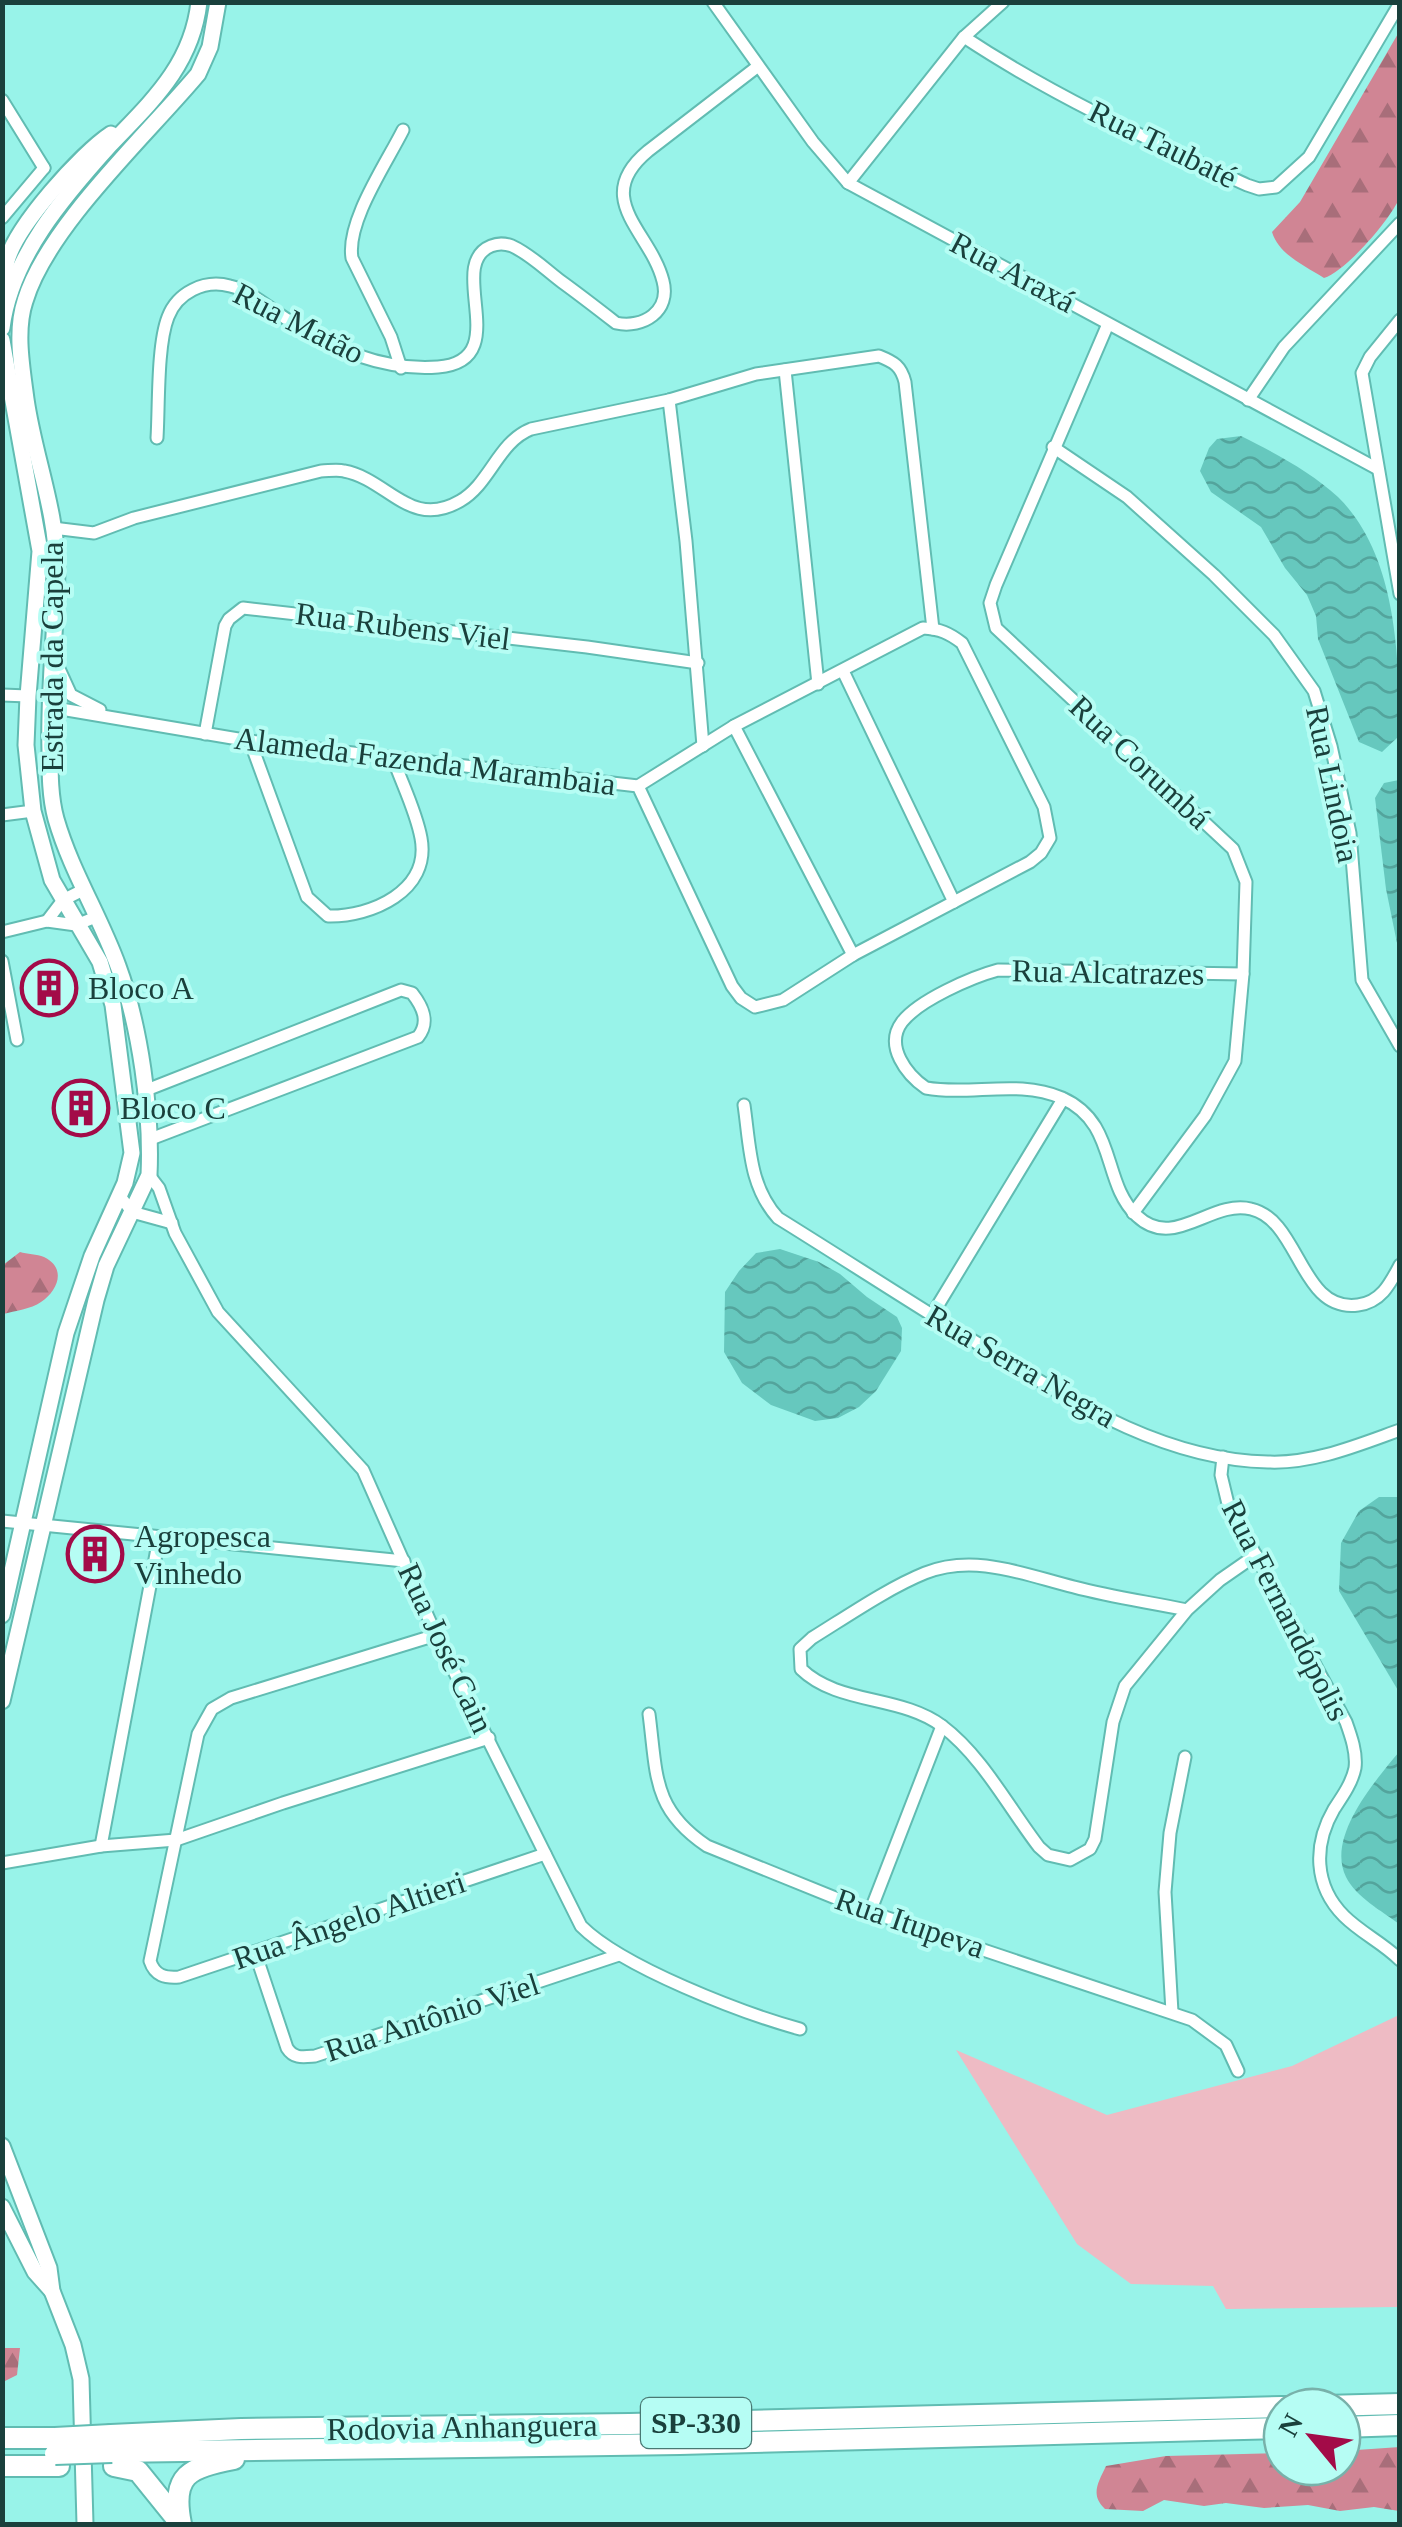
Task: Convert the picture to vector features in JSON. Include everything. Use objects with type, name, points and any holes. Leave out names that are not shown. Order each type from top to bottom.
[{"type":"highway","name":"Rodovia Anhanguera","points":[[1362,2405],[1400,2404]]},
{"type":"highway","name":"Rodovia Anhanguera","points":[[112,2451],[241,2429],[630,2424],[1262,2408]]},
{"type":"highway","points":[[1362,2427],[1400,2426]]},
{"type":"highway","name":"Rodovia Anhanguera","points":[[2,2455],[680,2444],[1262,2429]]},
{"type":"highway","name":"Rodovia Anhanguera","points":[[2,2438],[56,2453]]},
{"type":"highway","points":[[2,2466],[56,2453],[112,2451],[138,2471],[181,2524],[178,2491],[188,2474],[208,2464],[298,2448]]},
{"type":"main road","points":[[2,328],[10,292],[31,246],[107,150],[173,77],[191,42],[199,2]]},
{"type":"main road","name":"Estrada da Capela","points":[[2,1701],[96,1300],[106,1266],[148,1175],[144,1091],[130,1002],[117,963],[83,890],[52,798],[49,707],[57,568],[53,528],[26,402],[20,342],[23,304],[50,247],[198,74],[210,47],[218,2]]},
{"type":"main road","points":[[10,292],[7,259],[38,208],[109,135],[125,132]]},
{"type":"main road","points":[[107,150],[105,165],[120,163]]},
{"type":"main road","name":"Estrada da Capela","points":[[2,340],[40,552],[26,746],[33,810],[52,880],[100,962],[117,1024],[132,1152],[120,1196],[80,1287],[21,1521],[2,1614]]},
{"type":"main road","points":[[2,2146],[39,2239],[81,2379],[85,2524]]},
{"type":"main road","points":[[2,2207],[35,2272],[52,2291]]},
{"type":"street","name":"Rua Araxá","points":[[713,2],[848,183],[1376,468]]},
{"type":"street","points":[[848,183],[964,37],[1003,2]]},
{"type":"street","name":"Rua Taubaté","points":[[964,37],[1109,120],[1247,185],[1267,190],[1284,183],[1309,157],[1400,3]]},
{"type":"street","name":"Rua Matão","points":[[157,438],[168,316],[188,292],[202,286],[233,286],[296,326],[349,352],[401,368],[441,367],[460,362],[472,349],[478,333],[476,262],[484,249],[496,244],[516,248],[616,323],[638,324],[656,314],[662,304],[664,283],[625,209],[626,176],[648,151],[758,67]]},
{"type":"street","points":[[2,100],[44,168],[71,172]]},
{"type":"street","points":[[401,368],[391,337],[352,258],[350,244],[355,221],[403,130]]},
{"type":"street","points":[[14,248],[3,218],[44,168]]},
{"type":"street","points":[[1248,400],[1284,347],[1400,223]]},
{"type":"street","points":[[1400,320],[1362,373],[1400,594]]},
{"type":"street","name":"Rua Corumbá","points":[[1108,324],[990,603],[993,622],[1042,672],[1233,849],[1246,882],[1244,974],[1236,1060],[1227,1080],[1133,1213]]},
{"type":"street","points":[[53,528],[94,533],[134,518],[320,471],[342,470],[408,506],[445,510],[473,494],[518,434],[669,400],[756,374],[880,356],[893,361],[902,371],[928,628],[947,631],[962,643],[1044,807],[1050,838],[1041,854],[852,955],[782,1000],[755,1008],[732,986],[638,786]]},
{"type":"street","points":[[785,370],[818,684]]},
{"type":"street","points":[[669,400],[698,663],[703,746]]},
{"type":"street","name":"Rua Lindoia","points":[[1053,447],[1127,497],[1214,575],[1274,635],[1314,691],[1350,833],[1362,980],[1400,1046]]},
{"type":"street","name":"Rua Rubens Viel","points":[[205,734],[225,626],[243,608],[698,663]]},
{"type":"street","name":"Alameda Fazenda Marambaia","points":[[49,707],[250,741],[638,786],[734,726],[928,628]]},
{"type":"street","name":"Alameda Fazenda Marambaia","points":[[52,653],[71,695],[127,720]]},
{"type":"street","points":[[842,671],[954,902]]},
{"type":"street","points":[[2,695],[28,696]]},
{"type":"street","points":[[734,726],[852,955]]},
{"type":"street","points":[[250,741],[308,897],[328,916],[346,916],[379,906],[396,898],[413,878],[422,840],[392,758]]},
{"type":"street","points":[[2,815],[33,810]]},
{"type":"street","points":[[47,921],[63,900],[83,890]]},
{"type":"street","points":[[2,932],[47,921],[76,924],[96,917]]},
{"type":"street","points":[[2,961],[17,1040]]},
{"type":"street","name":"Rua Alcatrazes","points":[[1063,1098],[1025,1088],[926,1088],[903,1067],[897,1052],[900,1024],[959,985],[998,970],[1244,974]]},
{"type":"street","points":[[144,1091],[401,990],[412,993],[425,1019],[424,1030],[418,1037],[148,1140]]},
{"type":"street","points":[[932,1315],[1063,1098],[1092,1119],[1133,1213],[1158,1228],[1172,1229],[1235,1208],[1250,1208],[1276,1224],[1322,1294],[1348,1306],[1376,1298],[1387,1288],[1400,1265]]},
{"type":"street","name":"Rua Serra Negra","points":[[744,1105],[754,1183],[778,1218],[1049,1387],[1119,1425],[1142,1436],[1223,1457],[1268,1462],[1306,1460],[1400,1430]]},
{"type":"street","name":"Rua José Cain","points":[[148,1175],[167,1204],[172,1223],[218,1312],[363,1470],[436,1635],[581,1926],[596,1942],[619,1955],[768,2020],[800,2028]]},
{"type":"street","points":[[120,1196],[132,1212],[172,1223]]},
{"type":"street","points":[[153,1218],[167,1204]]},
{"type":"street","name":"Rua Fernandópolis","points":[[1223,1457],[1228,1504],[1346,1722],[1353,1742],[1355,1767],[1324,1829],[1320,1875],[1344,1916],[1400,1960]]},
{"type":"street","points":[[2,1521],[404,1560]]},
{"type":"street","points":[[101,1846],[159,1538]]},
{"type":"street","points":[[1187,1610],[1076,1588],[1006,1568],[973,1564],[926,1573],[830,1627],[800,1649],[801,1669],[815,1682],[921,1715],[942,1726],[974,1760],[1039,1847],[1057,1859],[1070,1860],[1082,1856],[1095,1839],[1113,1722],[1124,1686],[1187,1610],[1256,1555]]},
{"type":"street","points":[[176,1840],[198,1734],[212,1708],[231,1698],[436,1635]]},
{"type":"street","name":"Rua Itupeva","points":[[648,1714],[659,1790],[671,1815],[686,1832],[707,1846],[870,1912],[1172,2012],[1215,2034],[1226,2044],[1238,2071]]},
{"type":"street","points":[[870,1912],[942,1726]]},
{"type":"street","points":[[2,1863],[101,1846],[176,1840],[283,1802],[490,1738]]},
{"type":"street","points":[[1172,2012],[1165,1892],[1170,1833],[1185,1756]]},
{"type":"street","name":"Rua Ângelo Altieri","points":[[176,1840],[150,1961],[154,1970],[167,1978],[545,1854]]},
{"type":"street","name":"Rua Antônio Viel","points":[[255,1952],[287,2048],[291,2055],[300,2058],[619,1955]]},
{"type":"shaded area","points":[[1399,2015],[1399,2307],[1226,2309],[1213,2286],[1131,2284],[1077,2244],[956,2050],[1107,2115],[1292,2066]]},
{"type":"green space","points":[[1399,32],[1398,201],[1365,245],[1324,278],[1286,253],[1272,232],[1300,202]]},
{"type":"green space","points":[[20,1252],[51,1262],[58,1280],[41,1302],[3,1314],[3,1265]]},
{"type":"green space","points":[[3,2348],[20,2348],[17,2375],[3,2382]]},
{"type":"green space","points":[[1400,2447],[1399,2511],[1374,2507],[1340,2511],[1308,2505],[1204,2506],[1164,2500],[1143,2511],[1105,2509],[1097,2494],[1106,2466],[1166,2456],[1262,2454],[1262,2487],[1362,2487],[1362,2450]]},
{"type":"water","points":[[1241,436],[1291,463],[1338,497],[1373,548],[1391,609],[1398,674],[1399,736],[1382,752],[1359,742],[1318,639],[1316,616],[1307,595],[1285,568],[1261,527],[1211,492],[1200,471],[1217,439]]},
{"type":"water","points":[[1400,780],[1399,953],[1386,889],[1375,798],[1384,783]]},
{"type":"water","points":[[780,1249],[840,1274],[897,1317],[902,1328],[901,1351],[876,1391],[859,1407],[838,1418],[815,1421],[771,1405],[742,1383],[724,1352],[725,1292],[756,1253]]},
{"type":"water","points":[[1379,1497],[1399,1497],[1399,1692],[1339,1591],[1341,1543],[1359,1511]]},
{"type":"water","points":[[1399,1752],[1399,1924],[1356,1891],[1346,1877],[1342,1845],[1356,1810]]},
{"type":"place","name":"Bloco A","points":[[49,988]]},
{"type":"place","name":"Bloco C","points":[[81,1108]]},
{"type":"place","name":"Agropesca Vinhedo","points":[[95,1554]]}]
